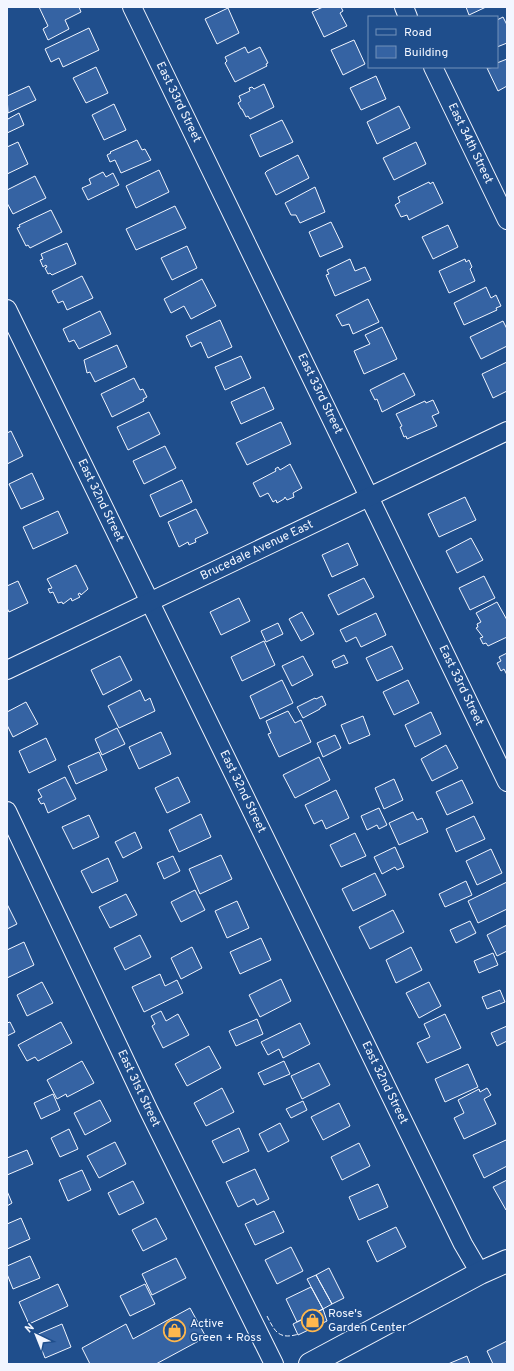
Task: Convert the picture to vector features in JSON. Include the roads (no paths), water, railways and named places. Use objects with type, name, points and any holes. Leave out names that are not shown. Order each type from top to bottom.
[{"type":"main road","points":[[310,1364],[480,1273],[507,1261]]},
{"type":"street","name":"East 33rd Street","points":[[132,7],[370,496],[507,782]]},
{"type":"street","name":"East 34th Street","points":[[433,68],[507,220]]},
{"type":"street","name":"East 32nd Street","points":[[7,308],[462,1244],[480,1273]]},
{"type":"street","name":"Brucedale Avenue East","points":[[7,670],[507,431]]},
{"type":"street","name":"East 31st Street","points":[[7,811],[148,1109],[274,1364]]},
{"type":"place","name":"Rose's Garden Center","points":[[312,1321]]},
{"type":"place","name":"Active Green + Ross","points":[[175,1331]]}]
